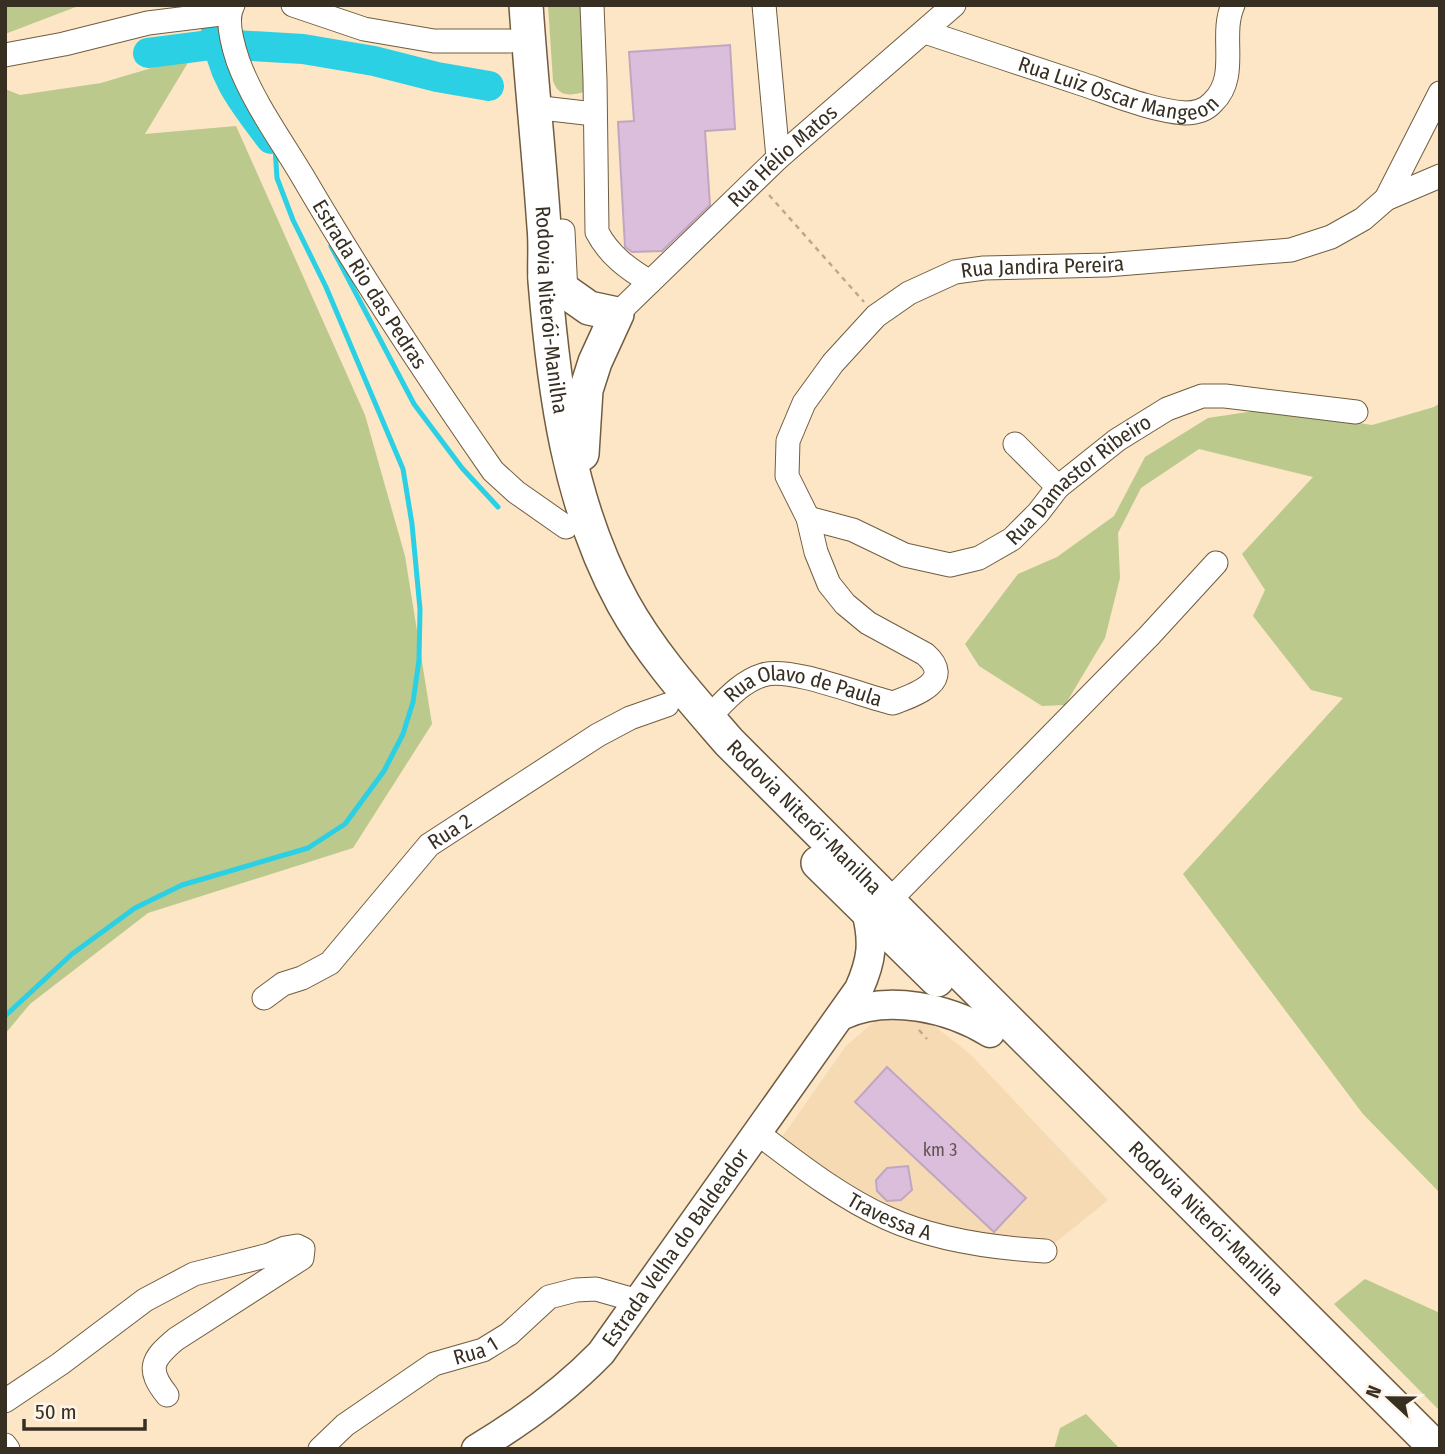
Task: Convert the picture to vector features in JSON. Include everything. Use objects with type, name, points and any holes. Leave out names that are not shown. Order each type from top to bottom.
[{"type":"highway","name":"Rodovia Niterói-Manilha","points":[[508,5],[531,339],[543,435],[575,516],[598,550],[622,602],[649,645],[708,718],[990,1033],[1407,1449]]},
{"type":"highway","name":"Rodovia Niterói-Manilha","points":[[527,5],[533,107],[554,230],[558,400],[575,516],[593,593],[611,628],[640,672],[716,761],[878,906],[1437,1449]]},
{"type":"highway","points":[[555,286],[589,308],[617,314],[595,362],[586,390],[575,516]]},
{"type":"main road","name":"Estrada Velha do Baldeador","points":[[476,1449],[534,1413],[575,1380],[601,1353],[756,1132],[843,1015],[867,971],[878,906]]},
{"type":"main road","points":[[843,1015],[859,1007],[877,1005],[923,1008],[968,1020],[990,1033]]},
{"type":"street","points":[[293,5],[364,29],[435,41],[509,41]]},
{"type":"street","points":[[592,5],[597,232],[604,246],[618,260],[650,282]]},
{"type":"street","points":[[764,5],[778,158]]},
{"type":"street","name":"Rua Hélio Matos","points":[[617,314],[755,179],[954,5]]},
{"type":"street","name":"Rua Luiz Oscar Mangeon","points":[[925,32],[1135,102],[1186,113],[1204,110],[1215,100],[1224,84],[1229,60],[1227,33],[1233,5]]},
{"type":"street","points":[[5,55],[64,44],[148,23],[231,9]]},
{"type":"street","name":"Estrada Rio das Pedras","points":[[231,9],[235,49],[250,89],[344,247],[494,471],[516,492],[575,516]]},
{"type":"street","points":[[1386,199],[1440,93]]},
{"type":"street","points":[[533,107],[594,114]]},
{"type":"street","name":"Rua Jandira Pereira","points":[[808,519],[787,476],[788,441],[803,403],[832,363],[876,316],[909,293],[955,272],[984,268],[1106,265],[1291,250],[1331,237],[1363,219],[1386,199],[1440,176]]},
{"type":"street","points":[[554,230],[597,232]]},
{"type":"street","name":"Rua Damastor Ribeiro","points":[[808,519],[853,530],[905,555],[950,565],[979,558],[1012,539],[1038,513],[1058,487],[1117,440],[1167,409],[1202,396],[1225,396],[1356,412]]},
{"type":"street","points":[[1015,444],[1058,487]]},
{"type":"street","name":"Rua Olavo de Paula","points":[[708,718],[744,684],[764,674],[797,675],[893,704],[930,687],[935,679],[936,669],[932,659],[868,623],[845,604],[828,584],[808,519]]},
{"type":"street","points":[[878,906],[1149,636],[1216,563]]},
{"type":"street","name":"Rua 2","points":[[264,998],[283,984],[302,978],[330,962],[429,845],[598,735],[630,718],[667,705]]},
{"type":"street","name":"Travessa A","points":[[756,1132],[814,1176],[888,1219],[939,1235],[1045,1251]]},
{"type":"street","points":[[5,1401],[60,1364],[145,1300],[194,1274],[269,1255],[285,1248],[297,1246],[303,1249],[302,1258],[176,1339],[158,1354],[154,1365],[154,1380],[167,1395]]},
{"type":"street","name":"Rua 1","points":[[320,1449],[345,1425],[434,1364],[482,1350],[509,1334],[550,1297],[576,1290],[596,1289],[638,1301]]},
{"type":"path","points":[[755,179],[876,316]]},
{"type":"shaded area","points":[[927,1020],[971,1055],[1108,1200],[1045,1251],[939,1235],[848,1186],[782,1137],[846,1046],[875,1021]]},
{"type":"green space","points":[[5,5],[81,5],[5,34]]},
{"type":"green space","points":[[548,5],[586,5],[584,92],[565,94],[555,86]]},
{"type":"green space","points":[[192,56],[145,134],[236,126],[365,415],[405,556],[432,724],[353,848],[148,913],[30,1004],[5,1034],[5,89],[20,95],[101,83]]},
{"type":"green space","points":[[1440,403],[1440,1193],[1363,1114],[1183,874],[1343,698],[1311,690],[1253,616],[1265,590],[1242,554],[1313,477],[1199,449],[1141,488],[1118,533],[1120,578],[1105,638],[1065,705],[1042,706],[979,666],[965,644],[1018,574],[1057,557],[1114,516],[1145,457],[1208,418],[1267,409],[1372,425]]},
{"type":"green space","points":[[1365,1279],[1440,1313],[1440,1411],[1334,1304]]},
{"type":"green space","points":[[1086,1414],[1120,1449],[1054,1449],[1060,1428]]},
{"type":"building","points":[[730,45],[735,129],[705,131],[710,205],[662,251],[632,252],[625,247],[618,122],[634,121],[629,52]]},
{"type":"building","points":[[887,1067],[1026,1198],[994,1232],[855,1102]]},
{"type":"building","points":[[908,1166],[912,1190],[901,1200],[887,1201],[877,1191],[876,1180],[887,1168]]},
{"type":"waterway","points":[[216,27],[222,60],[234,87],[271,139]]},
{"type":"waterway","points":[[148,53],[218,44],[303,49],[489,86]]},
{"type":"waterway","points":[[5,1016],[72,954],[135,908],[182,885],[308,848],[345,824],[384,771],[403,734],[413,702],[419,660],[420,609],[412,524],[403,469],[326,287],[293,220],[277,178],[275,148]]},
{"type":"waterway","points":[[331,246],[414,404],[462,468],[498,507]]}]
